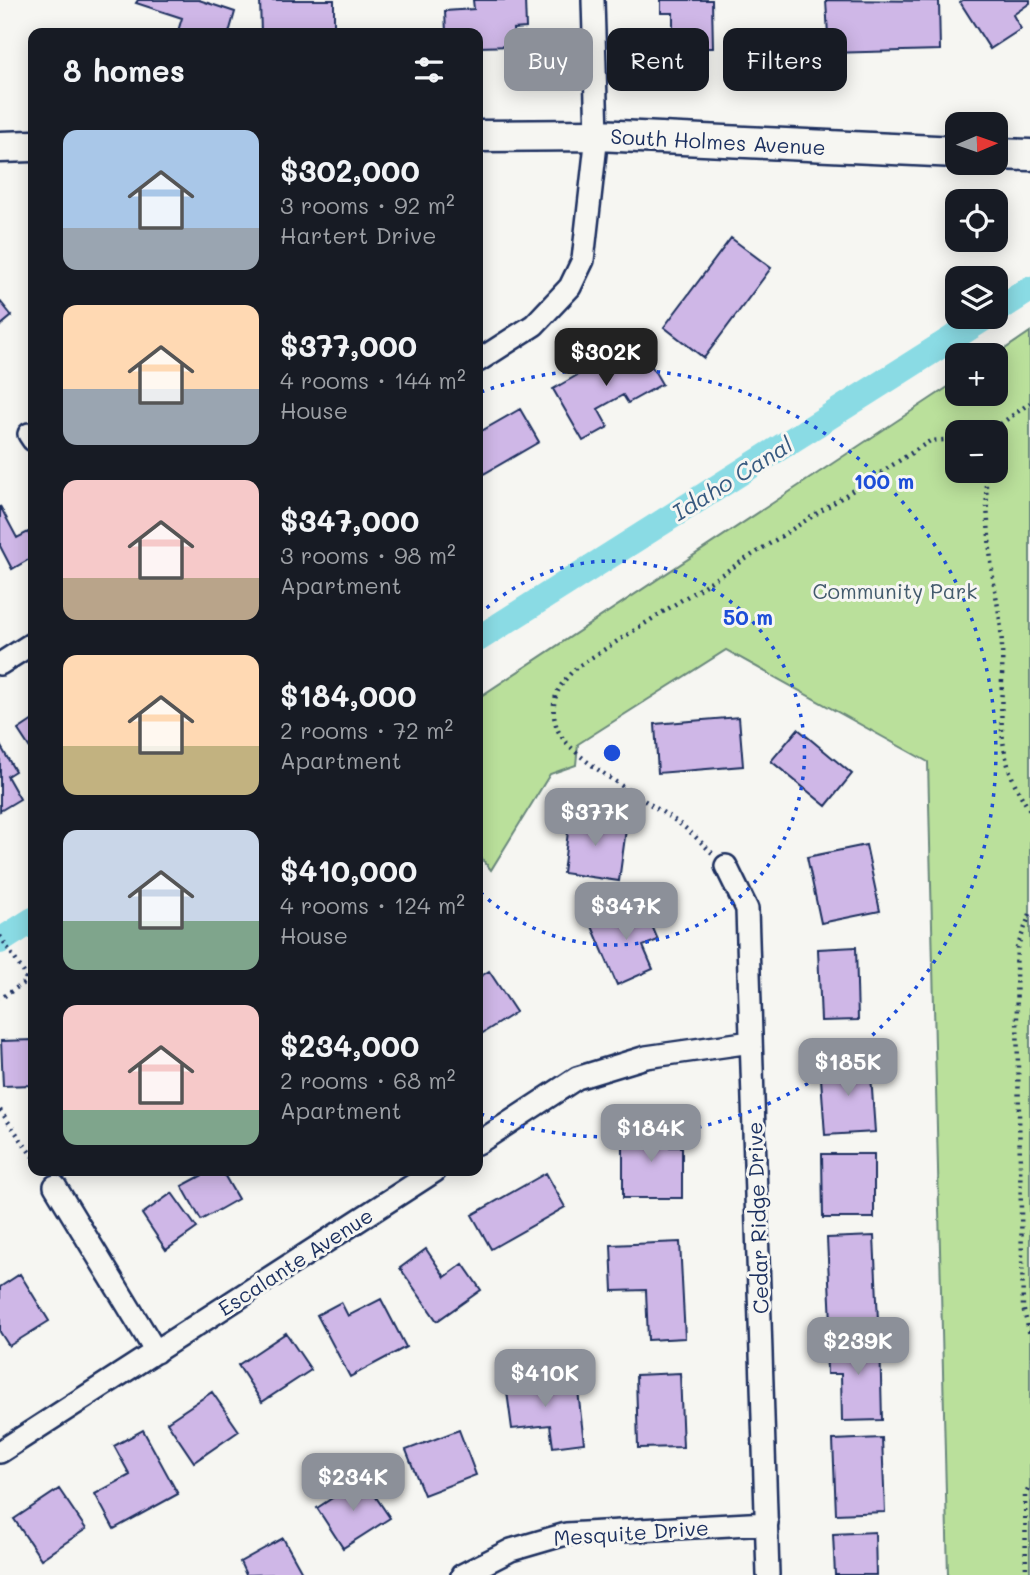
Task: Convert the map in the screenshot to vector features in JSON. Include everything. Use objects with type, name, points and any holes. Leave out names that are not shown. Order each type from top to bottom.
[{"type":"main road","name":"South Holmes Avenue","points":[[483,136],[597,135],[945,151]]},
{"type":"main road","points":[[0,147],[28,146]]},
{"type":"main road","points":[[1008,154],[1030,155]]},
{"type":"street","points":[[483,358],[534,325],[570,287],[583,260],[597,135],[593,0]]},
{"type":"street","points":[[0,664],[28,646]]},
{"type":"street","name":"Cedar Ridge Drive","points":[[726,866],[747,909],[768,1575]]},
{"type":"street","points":[[483,1140],[578,1079],[646,1057],[751,1042]]},
{"type":"street","name":"Escalante Avenue","points":[[0,1452],[427,1176]]},
{"type":"street","points":[[55,1186],[156,1352]]},
{"type":"street","name":"Mesquite Drive","points":[[461,1575],[511,1550],[566,1534],[767,1523]]},
{"type":"path","points":[[1006,420],[1030,403]]},
{"type":"path","points":[[726,866],[685,828],[574,751],[558,730],[553,703],[560,683],[577,667],[930,441],[945,440]]},
{"type":"path","points":[[986,483],[991,562],[1001,632],[1000,703],[1005,761],[1013,786],[1030,810]]},
{"type":"path","points":[[1030,914],[1017,948],[1016,970],[1024,1307],[1030,1335]]},
{"type":"path","points":[[0,936],[26,976],[25,982],[0,999]]},
{"type":"path","points":[[0,1110],[28,1150]]},
{"type":"path","points":[[1026,1575],[1025,1495],[1030,1486]]},
{"type":"green space","name":"Community Park","points":[[1030,332],[1030,1575],[948,1575],[928,762],[726,650],[578,744],[576,765],[550,774],[491,870],[483,860],[483,695],[945,389],[945,406],[1008,406],[1008,347]]},
{"type":"building","points":[[138,0],[199,0],[235,12],[230,28],[179,28],[182,18],[136,3]]},
{"type":"building","points":[[260,0],[334,0],[334,28],[261,28]]},
{"type":"building","points":[[473,0],[525,0],[526,28],[504,28],[504,46],[483,47],[483,28],[446,28],[445,11],[474,9]]},
{"type":"building","points":[[661,0],[712,0],[713,48],[709,48],[709,28],[673,28],[673,13],[661,13]]},
{"type":"building","points":[[826,0],[939,1],[940,50],[847,53],[847,28],[828,28]]},
{"type":"building","points":[[1030,0],[1030,3],[1013,15],[1021,29],[990,49],[960,2]]},
{"type":"building","points":[[731,238],[771,268],[704,358],[664,327]]},
{"type":"building","points":[[0,301],[12,316],[0,326]]},
{"type":"building","points":[[637,341],[662,384],[628,403],[623,395],[598,409],[608,427],[583,441],[553,389]]},
{"type":"building","points":[[520,409],[539,442],[483,474],[483,430]]},
{"type":"building","points":[[0,506],[17,538],[28,532],[28,560],[12,569],[0,546]]},
{"type":"building","points":[[739,717],[743,766],[658,773],[655,724]]},
{"type":"building","points":[[28,723],[28,745],[18,730]]},
{"type":"building","points":[[798,729],[852,774],[826,806],[771,761]]},
{"type":"building","points":[[0,745],[15,771],[7,776],[20,799],[0,811]]},
{"type":"building","points":[[570,815],[627,822],[619,881],[563,873]]},
{"type":"building","points":[[866,845],[880,911],[821,923],[807,857]]},
{"type":"building","points":[[642,902],[658,940],[643,946],[653,969],[617,985],[591,924]]},
{"type":"building","points":[[856,947],[858,1020],[821,1021],[818,949]]},
{"type":"building","points":[[489,971],[516,1012],[483,1033],[483,975]]},
{"type":"building","points":[[28,1040],[28,1085],[3,1086],[1,1041]]},
{"type":"building","points":[[870,1061],[875,1132],[825,1135],[820,1064]]},
{"type":"building","points":[[623,1126],[665,1126],[665,1147],[682,1147],[682,1198],[623,1198]]},
{"type":"building","points":[[822,1154],[874,1154],[874,1218],[823,1218]]},
{"type":"building","points":[[546,1173],[565,1207],[491,1249],[472,1215]]},
{"type":"building","points":[[201,1176],[225,1176],[238,1199],[201,1220],[182,1186]]},
{"type":"building","points":[[172,1193],[197,1228],[166,1250],[142,1214]]},
{"type":"building","points":[[874,1236],[878,1321],[831,1323],[827,1238]]},
{"type":"building","points":[[680,1242],[685,1338],[648,1340],[646,1290],[613,1291],[611,1245]]},
{"type":"building","points":[[426,1249],[445,1277],[463,1264],[481,1290],[437,1321],[400,1268]]},
{"type":"building","points":[[20,1274],[49,1321],[9,1346],[0,1332],[0,1287]]},
{"type":"building","points":[[381,1299],[406,1347],[350,1377],[317,1315],[341,1302],[348,1316]]},
{"type":"building","points":[[286,1333],[311,1370],[262,1402],[238,1365]]},
{"type":"building","points":[[880,1338],[882,1420],[842,1421],[841,1374],[827,1374],[826,1340]]},
{"type":"building","points":[[541,1373],[544,1395],[578,1391],[584,1443],[553,1447],[550,1425],[512,1429],[505,1377]]},
{"type":"building","points":[[680,1373],[683,1447],[638,1448],[636,1375]]},
{"type":"building","points":[[212,1392],[239,1431],[194,1462],[167,1422]]},
{"type":"building","points":[[143,1430],[178,1494],[114,1529],[95,1494],[130,1475],[114,1446]]},
{"type":"building","points":[[459,1430],[476,1475],[424,1495],[406,1450]]},
{"type":"building","points":[[882,1438],[885,1512],[836,1514],[833,1440]]},
{"type":"building","points":[[363,1478],[390,1518],[343,1548],[317,1508]]},
{"type":"building","points":[[59,1489],[86,1529],[41,1559],[14,1519]]},
{"type":"building","points":[[875,1532],[876,1575],[835,1575],[833,1534]]},
{"type":"building","points":[[283,1538],[303,1574],[246,1575],[240,1562]]},
{"type":"waterway","name":"Idaho Canal","points":[[1008,303],[1030,289]]},
{"type":"waterway","name":"Idaho Canal","points":[[483,636],[967,329]]},
{"type":"waterway","name":"Idaho Canal","points":[[0,941],[28,923]]}]
